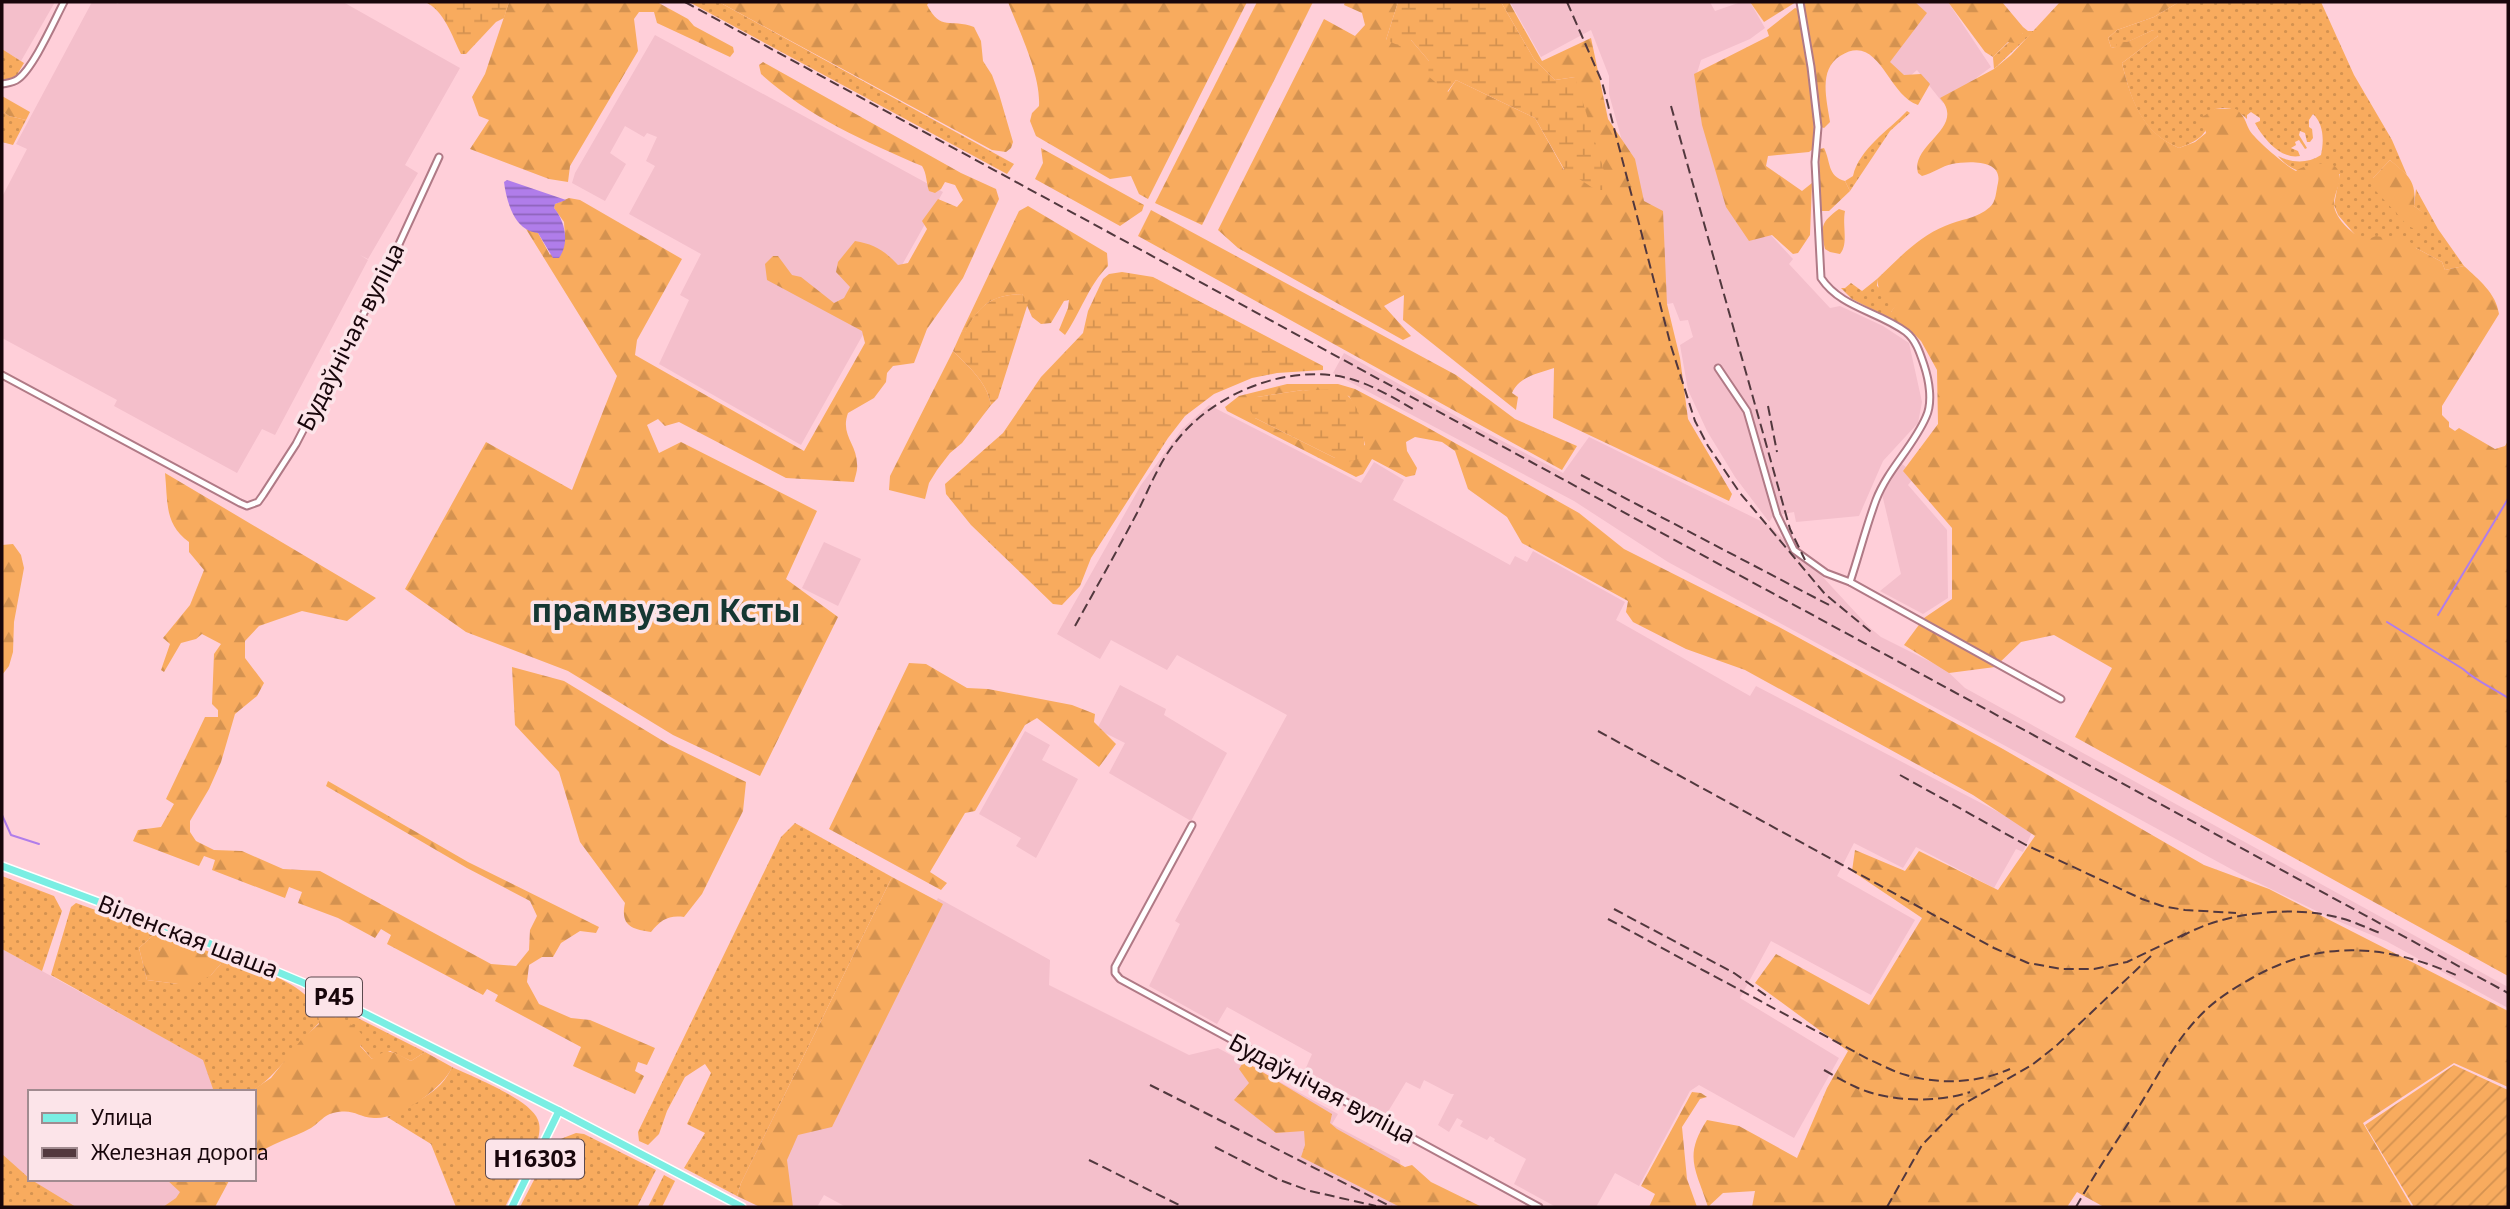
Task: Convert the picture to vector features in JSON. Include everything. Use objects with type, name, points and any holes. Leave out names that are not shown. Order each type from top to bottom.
[{"type":"main road","name":"Віленская шаша","points":[[2,866],[201,940],[294,979],[559,1111]]},
{"type":"main road","name":"Н16303","points":[[512,1207],[559,1111]]},
{"type":"main road","name":"Р45","points":[[559,1111],[742,1207]]},
{"type":"street","points":[[2,84],[16,81],[21,76],[64,2]]},
{"type":"street","points":[[1800,2],[1818,127],[1815,162],[1821,278],[1828,289],[1840,299],[1906,332],[1916,344],[1921,356],[1930,396],[1927,417],[1890,472],[1876,499],[1850,582]]},
{"type":"street","name":"Будаўнічая вуліца","points":[[2,375],[247,506],[258,502],[296,444],[394,256],[439,158]]},
{"type":"street","points":[[1717,368],[1747,411],[1777,515],[1794,550],[1826,573],[1850,582],[2061,699]]},
{"type":"street","name":"Будаўнічая вуліца","points":[[1192,825],[1117,964],[1115,973],[1120,979],[1539,1207]]},
{"type":"shaded area","points":[[2,2],[55,2],[21,61],[2,49]]},
{"type":"shaded area","points":[[92,2],[343,2],[460,68],[405,165],[418,173],[368,259],[360,255],[368,260],[275,435],[262,429],[237,473],[114,406],[117,400],[2,338],[2,197],[27,149],[16,144]]},
{"type":"shaded area","points":[[1510,2],[1710,2],[1715,11],[1741,2],[1750,2],[1765,28],[1750,39],[1701,60],[1697,73],[1768,232],[1793,259],[1789,264],[1830,308],[1840,306],[1883,326],[1909,343],[1922,402],[1918,423],[1883,461],[1859,516],[1796,522],[1794,512],[1773,516],[1769,522],[1735,477],[1707,431],[1688,390],[1680,345],[1693,337],[1688,320],[1680,321],[1673,303],[1667,304],[1609,94],[1609,76],[1591,30],[1541,57]]},
{"type":"shaded area","points":[[1843,2],[1948,2],[1991,67],[1943,103],[1917,70],[1904,81]]},
{"type":"shaded area","points":[[655,35],[943,192],[801,445],[659,364],[689,300],[680,295],[701,254],[629,214],[655,166],[646,161],[657,137],[647,133],[644,137],[625,126],[610,153],[626,164],[605,201],[572,183],[575,173]]},
{"type":"shaded area","points":[[507,180],[566,200],[555,204],[554,208],[565,232],[564,246],[559,258],[553,258],[538,233],[528,230],[517,221],[506,195],[504,182]]},
{"type":"shaded area","points":[[1344,353],[1563,473],[1589,437],[1769,525],[1881,637],[1945,669],[1965,688],[2508,987],[2508,1008],[2386,941],[2242,875],[1668,562],[1574,501],[1333,373]]},
{"type":"shaded area","points":[[1209,405],[1361,483],[1374,462],[1404,480],[1393,500],[1510,565],[1515,556],[1527,562],[1533,551],[1625,602],[1616,620],[1750,696],[1756,686],[2033,830],[2023,852],[2016,849],[1994,888],[1916,847],[1903,868],[1854,843],[1837,876],[1915,920],[1871,995],[1771,941],[1740,998],[1839,1058],[1794,1138],[1699,1085],[1690,1091],[1639,1186],[1615,1173],[1596,1207],[1556,1207],[1514,1184],[1526,1159],[1490,1136],[1487,1140],[1460,1126],[1463,1121],[1457,1118],[1449,1132],[1438,1125],[1454,1094],[1424,1080],[1420,1089],[1406,1082],[1386,1115],[1305,1070],[1312,1054],[1227,1007],[1217,1024],[1149,986],[1180,924],[1175,921],[1287,715],[1177,655],[1167,670],[1111,640],[1100,659],[1057,634],[1141,485],[1182,429]]},
{"type":"shaded area","points":[[1902,464],[1916,475],[1908,485],[1947,530],[1948,598],[1923,614],[1880,591],[1901,574],[1882,494]]},
{"type":"shaded area","points":[[824,542],[861,559],[838,606],[802,588]]},
{"type":"shaded area","points":[[1120,685],[1166,709],[1164,715],[1227,753],[1191,821],[1109,773],[1125,743],[1097,729]]},
{"type":"shaded area","points":[[1025,731],[1050,745],[1042,760],[1078,779],[1036,858],[1016,846],[1021,838],[979,814]]},
{"type":"shaded area","points":[[938,898],[1050,960],[1049,985],[1189,1055],[1218,1048],[1338,1114],[1332,1124],[1400,1160],[1404,1207],[846,1207],[824,1195],[817,1207],[796,1207],[736,1177],[772,1103],[829,1121]]},
{"type":"shaded area","points":[[2,949],[204,1060],[213,1090],[28,1090],[28,1181],[189,1181],[174,1207],[52,1207],[2,1173]]},
{"type":"green space","points":[[425,2],[509,2],[504,18],[496,22],[466,54],[461,54],[442,17]]},
{"type":"green space","points":[[509,2],[657,2],[733,47],[734,52],[730,57],[657,23],[654,12],[639,12],[634,19],[638,51],[570,166],[568,182],[549,179],[470,149],[489,120],[479,116],[472,97],[485,74]]},
{"type":"green space","points":[[689,2],[719,2],[1014,164],[1007,174]]},
{"type":"green space","points":[[719,2],[929,2],[927,5],[937,19],[974,27],[981,41],[983,61],[999,94],[1013,142],[1011,148],[1006,152],[992,150]]},
{"type":"green space","points":[[1008,2],[1247,2],[1148,199],[1139,194],[1131,176],[1110,179],[1036,136],[1030,121],[1032,113],[1039,106],[1037,81]]},
{"type":"green space","points":[[1257,2],[1313,2],[1202,225],[1155,203]]},
{"type":"green space","points":[[1345,2],[1398,2],[1386,40],[1411,40],[1429,61],[1448,92],[1456,80],[1535,118],[1564,170],[1575,77],[1555,80],[1534,59],[1501,2],[1509,2],[1542,61],[1591,38],[1608,119],[1635,159],[1644,201],[1663,211],[1667,304],[1680,358],[1688,419],[1732,494],[1729,501],[1553,418],[1554,368],[1530,376],[1515,387],[1512,393],[1518,397],[1516,410],[1403,320],[1404,295],[1384,306],[1411,336],[1403,340],[1238,248],[1218,230],[1324,19],[1355,36],[1365,25],[1362,13],[1344,5]]},
{"type":"green space","points":[[1398,2],[1501,2],[1534,59],[1555,80],[1575,77],[1610,190],[1596,190],[1564,169],[1535,118],[1456,80],[1447,92],[1428,76],[1429,61],[1411,40],[1400,46],[1386,40]]},
{"type":"green space","points":[[1750,2],[1796,2],[1764,22]]},
{"type":"green space","points":[[1803,2],[1915,2],[1927,13],[1890,62],[1904,75],[1921,74],[1930,84],[1918,105],[1898,90],[1874,58],[1864,52],[1853,51],[1840,56],[1829,69],[1826,95],[1830,122],[1824,128],[1821,127]]},
{"type":"green space","points":[[1948,2],[2002,2],[2023,27],[2023,33],[2015,43],[2008,42],[1993,57],[1985,52]]},
{"type":"green space","points":[[2060,2],[2179,2],[2154,17],[2117,30],[2108,38],[2111,47],[2115,48],[2118,42],[2127,42],[2153,30],[2157,32],[2158,36],[2122,63],[2134,102],[2147,124],[2156,133],[2179,148],[2195,142],[2206,133],[2202,117],[2215,109],[2236,109],[2244,117],[2253,135],[2292,169],[2296,171],[2319,164],[2337,168],[2340,177],[2334,201],[2335,210],[2341,221],[2356,235],[2366,240],[2376,236],[2410,242],[2442,262],[2445,270],[2464,266],[2486,287],[2497,306],[2499,314],[2442,406],[2442,415],[2449,422],[2449,427],[2455,431],[2459,428],[2495,449],[2505,446],[2508,441],[2508,976],[2075,737],[2112,668],[2054,635],[2021,642],[1995,667],[1949,673],[1904,645],[1924,618],[1952,599],[1952,528],[1903,471],[1938,424],[1937,370],[1921,341],[1910,330],[1891,319],[1891,312],[1897,303],[1881,291],[1877,279],[1926,236],[1980,214],[1992,205],[1996,196],[1998,175],[1990,166],[1975,162],[1952,164],[1922,176],[1918,173],[1918,163],[1947,118],[1940,98],[1994,69],[2011,55]]},
{"type":"green space","points":[[2179,2],[2321,2],[2354,75],[2392,140],[2407,175],[2390,160],[2373,178],[2423,213],[2414,206],[2416,189],[2438,229],[2464,266],[2445,270],[2442,262],[2416,248],[2366,241],[2357,237],[2338,215],[2334,205],[2340,174],[2298,171],[2278,156],[2300,162],[2321,155],[2322,133],[2313,114],[2309,127],[2312,129],[2313,138],[2307,142],[2305,133],[2300,131],[2299,135],[2307,148],[2305,149],[2299,140],[2291,148],[2298,151],[2300,156],[2286,155],[2273,147],[2255,123],[2260,121],[2260,118],[2251,112],[2247,119],[2232,110],[2215,109],[2203,134],[2179,148],[2155,133],[2134,102],[2122,63],[2158,36],[2153,30],[2115,48],[2111,47],[2108,38],[2117,30],[2154,17]]},
{"type":"green space","points":[[1795,8],[1798,9],[1810,79],[1813,149],[1809,152],[1768,156],[1766,166],[1802,191],[1812,183],[1810,235],[1798,253],[1793,254],[1772,235],[1749,241],[1726,207],[1702,125],[1694,74],[1769,36],[1767,30]]},
{"type":"green space","points":[[2023,27],[2034,31],[1994,69],[1993,57],[2023,33]]},
{"type":"green space","points":[[2,49],[24,63],[15,79],[2,81]]},
{"type":"green space","points":[[763,62],[961,173],[996,189],[999,199],[963,278],[927,329],[914,363],[893,366],[887,373],[886,382],[874,398],[848,413],[847,434],[857,464],[854,482],[786,478],[679,422],[665,426],[658,419],[647,425],[659,453],[681,442],[817,511],[786,579],[838,617],[760,776],[673,735],[568,671],[466,632],[405,589],[486,442],[572,490],[617,376],[526,229],[538,233],[550,255],[565,237],[564,222],[554,208],[555,204],[569,198],[580,200],[682,259],[637,340],[635,355],[804,451],[865,343],[862,331],[767,280],[765,264],[773,256],[778,256],[792,275],[801,277],[834,303],[844,298],[850,287],[836,272],[838,262],[855,241],[879,249],[898,265],[908,263],[927,229],[922,221],[938,199],[957,207],[963,200],[955,185],[945,182],[935,193],[929,191],[922,166],[858,137],[798,103],[761,74],[759,65]]},
{"type":"green space","points":[[2,96],[30,112],[26,120],[9,116],[2,111]]},
{"type":"green space","points":[[2,111],[9,116],[26,120],[13,145],[2,142]]},
{"type":"green space","points":[[1907,111],[1910,113],[1890,131],[1850,191],[1845,181],[1853,176],[1861,157],[1875,140]]},
{"type":"green space","points":[[1041,148],[1144,205],[1142,211],[1120,226],[1035,179],[1043,163]]},
{"type":"green space","points":[[1824,148],[1832,172],[1845,181],[1850,191],[1829,211],[1822,211],[1818,206],[1820,149]]},
{"type":"green space","points":[[2390,160],[2410,179],[2414,190],[2414,206],[2423,213],[2424,222],[2415,229],[2408,226],[2374,189],[2373,178]]},
{"type":"green space","points":[[1028,206],[1107,253],[1108,266],[1095,282],[1065,335],[1059,330],[1069,300],[1064,301],[1051,323],[1041,324],[1032,317],[1022,294],[994,299],[987,303],[975,315],[965,333],[962,331],[1019,211]]},
{"type":"green space","points":[[1839,209],[1845,211],[1845,240],[1840,254],[1825,249],[1823,235],[1825,222]]},
{"type":"green space","points":[[1151,210],[1456,375],[1515,419],[1577,446],[1562,470],[1138,236]]},
{"type":"green space","points":[[1122,272],[1153,277],[1323,366],[1323,370],[1277,373],[1252,378],[1214,394],[1185,416],[1091,558],[1080,586],[1062,605],[1053,604],[971,525],[946,494],[945,484],[1003,433],[1041,377],[1083,333],[1088,311],[1103,279],[1109,274]]},
{"type":"green space","points":[[1877,279],[1877,286],[1898,303],[1891,312],[1891,319],[1852,299],[1841,288],[1851,283],[1862,291]]},
{"type":"green space","points":[[1022,294],[1028,303],[998,398],[991,405],[986,389],[953,351],[962,331],[965,332],[975,315],[987,303],[994,299]]},
{"type":"green space","points":[[953,351],[986,389],[991,405],[937,470],[929,483],[925,499],[889,490],[890,476]]},
{"type":"green space","points":[[1287,384],[1338,384],[1355,389],[1579,513],[1624,549],[1779,627],[2003,749],[2204,865],[2269,889],[2508,1011],[2508,1087],[2454,1063],[2363,1123],[2412,1207],[2104,1207],[2077,1192],[2067,1207],[1752,1207],[1755,1191],[1723,1193],[1708,1207],[1694,1163],[1695,1144],[1707,1120],[1739,1126],[1797,1158],[1827,1088],[1848,1051],[1755,983],[1776,954],[1869,1005],[1922,918],[1852,871],[1855,850],[1905,871],[1919,851],[1998,890],[2035,836],[1973,795],[1745,670],[1686,649],[1633,622],[1626,612],[1628,601],[1522,543],[1507,517],[1468,489],[1455,451],[1442,442],[1415,437],[1406,442],[1407,451],[1417,468],[1415,475],[1406,477],[1372,459],[1363,474],[1356,477],[1227,411],[1225,407],[1239,396]],"holes":[[[1303,390],[1349,396],[1357,411],[1365,445],[1335,458],[1255,418],[1257,397]]]},
{"type":"green space","points":[[1303,390],[1337,390],[1352,400],[1363,429],[1364,457],[1348,462],[1335,458],[1255,418],[1248,407],[1257,397]]},
{"type":"green space","points":[[165,473],[376,598],[347,621],[302,611],[259,626],[245,641],[245,658],[264,683],[257,696],[235,714],[221,762],[190,821],[190,832],[196,841],[214,850],[242,851],[283,869],[320,871],[491,964],[516,966],[529,950],[530,930],[537,916],[530,901],[467,868],[326,786],[328,781],[468,862],[599,927],[596,933],[580,931],[561,943],[553,957],[542,957],[529,965],[527,982],[539,1004],[571,1018],[590,1020],[655,1048],[647,1065],[638,1062],[635,1071],[644,1076],[635,1094],[573,1066],[581,1047],[495,1001],[498,995],[487,989],[483,995],[387,944],[391,935],[381,929],[375,938],[338,918],[298,903],[302,892],[289,887],[285,898],[212,870],[215,860],[204,856],[199,866],[133,841],[138,830],[161,827],[174,804],[166,799],[205,717],[218,717],[218,710],[212,704],[214,654],[221,644],[202,634],[196,639],[181,643],[164,672],[161,670],[170,644],[163,638],[190,605],[204,570],[189,552],[189,542],[171,520]]},
{"type":"green space","points":[[13,544],[21,555],[24,568],[14,622],[13,652],[9,666],[2,675],[2,545]]},
{"type":"green space","points":[[909,663],[926,664],[967,688],[988,689],[1072,705],[1095,714],[1094,722],[1116,744],[1099,767],[1037,718],[1025,725],[975,811],[965,813],[930,872],[947,883],[941,890],[829,829]]},
{"type":"green space","points":[[512,667],[564,681],[668,744],[746,782],[743,811],[702,894],[684,917],[665,919],[651,932],[633,928],[626,921],[625,903],[580,842],[559,772],[515,725]]},
{"type":"green space","points":[[795,823],[892,877],[737,1196],[684,1168],[705,1133],[687,1124],[711,1073],[705,1064],[685,1077],[667,1111],[659,1134],[648,1145],[639,1141],[638,1132],[781,837]]},
{"type":"green space","points":[[2,876],[54,896],[62,911],[42,971],[2,949]]},
{"type":"green space","points":[[892,877],[943,904],[832,1127],[798,1135],[787,1160],[793,1207],[760,1207],[737,1196],[741,1183]]},
{"type":"green space","points":[[76,903],[157,932],[139,948],[147,980],[178,984],[211,975],[226,958],[269,974],[298,989],[317,1010],[319,1023],[256,1089],[213,1090],[203,1060],[51,975],[71,907]]},
{"type":"green space","points":[[157,932],[226,958],[211,975],[187,990],[178,984],[147,980],[139,948]]},
{"type":"green space","points":[[325,1004],[332,1005],[425,1052],[411,1061],[390,1051],[372,1059],[337,1018],[329,1015]]},
{"type":"green space","points":[[319,1013],[351,1025],[365,1039],[360,1046],[372,1059],[387,1052],[396,1053],[411,1061],[425,1052],[452,1067],[430,1093],[395,1114],[374,1118],[351,1112],[333,1113],[311,1128],[256,1156],[256,1090],[253,1090],[271,1078],[301,1040],[319,1024]]},
{"type":"green space","points":[[1244,1061],[1332,1114],[1330,1123],[1337,1129],[1405,1167],[1412,1165],[1431,1182],[1482,1207],[1400,1207],[1301,1157],[1305,1145],[1304,1131],[1276,1133],[1234,1100],[1249,1083],[1239,1069]]},
{"type":"green space","points":[[2454,1065],[2508,1090],[2508,1207],[2414,1207],[2365,1125]]},
{"type":"green space","points":[[452,1067],[513,1097],[533,1112],[538,1120],[540,1129],[537,1143],[505,1207],[456,1207],[431,1144],[387,1117],[433,1091]]},
{"type":"green space","points":[[1692,1092],[1707,1097],[1700,1099],[1682,1127],[1687,1179],[1697,1207],[1649,1207],[1655,1194],[1641,1186]]},
{"type":"green space","points":[[576,1133],[584,1134],[656,1170],[637,1207],[520,1207],[551,1147],[558,1140]]},
{"type":"green space","points":[[2,1154],[28,1177],[28,1181],[33,1181],[76,1207],[2,1207]]},
{"type":"green space","points":[[664,1175],[675,1181],[662,1207],[648,1207]]},
{"type":"green space","points":[[168,1181],[229,1181],[215,1207],[163,1207],[180,1192]]},
{"type":"waterway","points":[[2438,615],[2508,499]]},
{"type":"waterway","points":[[2387,622],[2508,698]]},
{"type":"waterway","points":[[2,815],[11,835],[39,844]]},
{"type":"railway","points":[[685,2],[2508,993]]},
{"type":"railway","points":[[1567,2],[1602,82],[1671,346],[1695,421],[1708,446],[1740,493],[1825,594],[1871,632]]},
{"type":"railway","points":[[1671,106],[1790,529],[1805,560]]},
{"type":"railway","points":[[1075,626],[1166,456],[1194,422],[1213,407],[1256,385],[1280,378],[1328,375],[1367,385],[1413,409]]},
{"type":"railway","points":[[1768,406],[1777,452]]},
{"type":"railway","points":[[1581,475],[1831,606]]},
{"type":"railway","points":[[1598,731],[1994,948],[2028,963],[2062,969],[2094,969],[2127,962],[2187,933]]},
{"type":"railway","points":[[1900,775],[2026,845],[2142,899],[2185,910],[2236,913]]},
{"type":"railway","points":[[1614,909],[1734,973],[1771,999]]},
{"type":"railway","points":[[2181,937],[2216,922],[2259,913],[2280,912],[2322,914],[2380,933]]},
{"type":"railway","points":[[1608,919],[1897,1072],[1932,1080],[1959,1081],[1998,1074],[2010,1069]]},
{"type":"railway","points":[[2076,1207],[2180,1039],[2209,1007],[2237,987],[2278,965],[2303,957],[2353,950],[2404,957],[2456,975]]},
{"type":"railway","points":[[1887,1207],[1922,1145],[1960,1106],[2032,1065],[2056,1046],[2151,956]]},
{"type":"railway","points":[[1824,1070],[1858,1088],[1884,1096],[1928,1099],[1970,1092]]},
{"type":"railway","points":[[1150,1085],[1392,1207]]},
{"type":"railway","points":[[1215,1147],[1277,1179],[1310,1191],[1376,1206]]},
{"type":"railway","points":[[1089,1160],[1183,1207]]},
{"type":"district","name":"прамвузел Ксты","points":[[666,611]]}]
